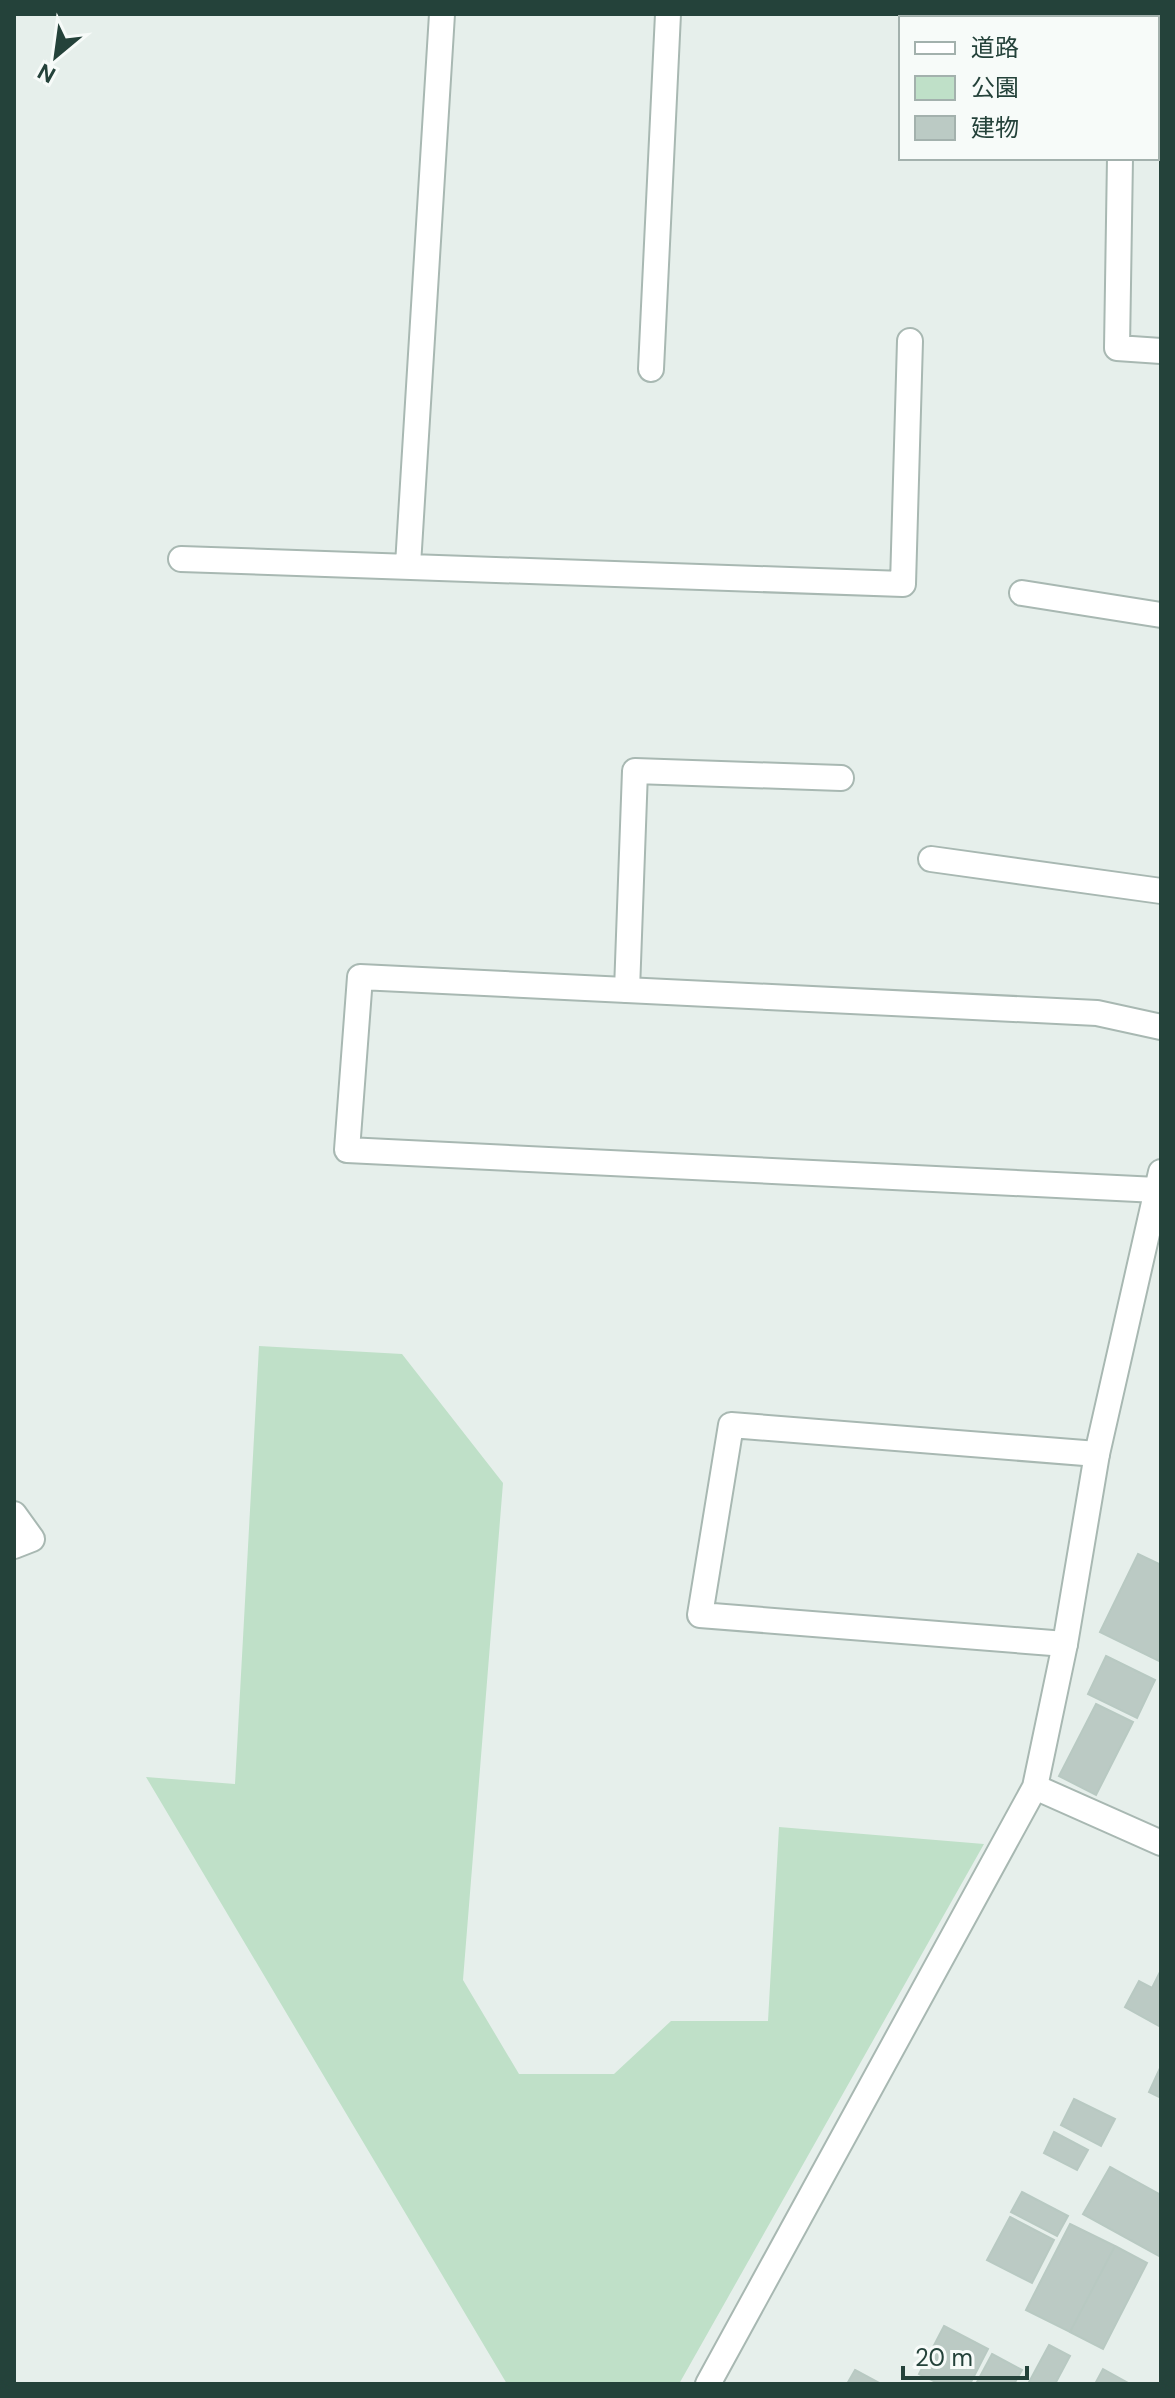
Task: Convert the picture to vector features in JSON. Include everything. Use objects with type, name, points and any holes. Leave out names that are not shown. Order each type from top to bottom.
[{"type":"street","points":[[408,565],[442,14]]},
{"type":"street","points":[[651,369],[668,14]]},
{"type":"street","points":[[1120,160],[1117,348],[1161,351]]},
{"type":"street","points":[[181,559],[903,584],[910,341]]},
{"type":"street","points":[[1022,593],[1161,615]]},
{"type":"street","points":[[627,990],[635,771],[841,778]]},
{"type":"street","points":[[931,859],[1161,891]]},
{"type":"street","points":[[708,2384],[1035,1787],[1065,1644],[1097,1454],[1159,1181],[347,1150],[360,977],[1097,1013],[1161,1027]]},
{"type":"street","points":[[1065,1644],[700,1615],[731,1425],[1097,1454]]},
{"type":"street","points":[[14,1514],[32,1539],[14,1546]]},
{"type":"street","points":[[1035,1787],[1161,1843]]},
{"type":"green space","points":[[259,1346],[402,1354],[503,1483],[463,1980],[519,2074],[614,2074],[671,2021],[768,2021],[779,1827],[984,1844],[679,2384],[507,2384],[146,1777],[235,1784]]},
{"type":"building","points":[[1138,1554],[1161,1565],[1161,1662],[1100,1632]]},
{"type":"building","points":[[1106,1656],[1155,1680],[1137,1718],[1088,1694]]},
{"type":"building","points":[[1096,1704],[1133,1722],[1096,1795],[1059,1776]]},
{"type":"building","points":[[1161,1970],[1161,2027],[1125,2007],[1139,1981],[1152,1988]]},
{"type":"building","points":[[1161,2066],[1161,2098],[1149,2092]]},
{"type":"building","points":[[1074,2099],[1115,2119],[1101,2146],[1061,2125]]},
{"type":"building","points":[[1054,2132],[1088,2150],[1077,2170],[1044,2153]]},
{"type":"building","points":[[1110,2167],[1161,2195],[1161,2257],[1083,2214]]},
{"type":"building","points":[[1022,2192],[1068,2216],[1057,2236],[1011,2212]]},
{"type":"building","points":[[1010,2217],[1054,2240],[1032,2283],[987,2260]]},
{"type":"building","points":[[1070,2224],[1115,2246],[1070,2332],[1026,2310]]},
{"type":"building","points":[[1115,2246],[1147,2263],[1103,2349],[1070,2332]]},
{"type":"building","points":[[944,2326],[988,2349],[970,2384],[940,2384],[919,2374]]},
{"type":"building","points":[[1049,2345],[1070,2356],[1055,2384],[1028,2384]]},
{"type":"building","points":[[992,2354],[1022,2370],[1014,2384],[976,2384]]},
{"type":"building","points":[[1103,2369],[1130,2384],[1095,2384]]},
{"type":"building","points":[[855,2370],[881,2384],[847,2384]]}]
